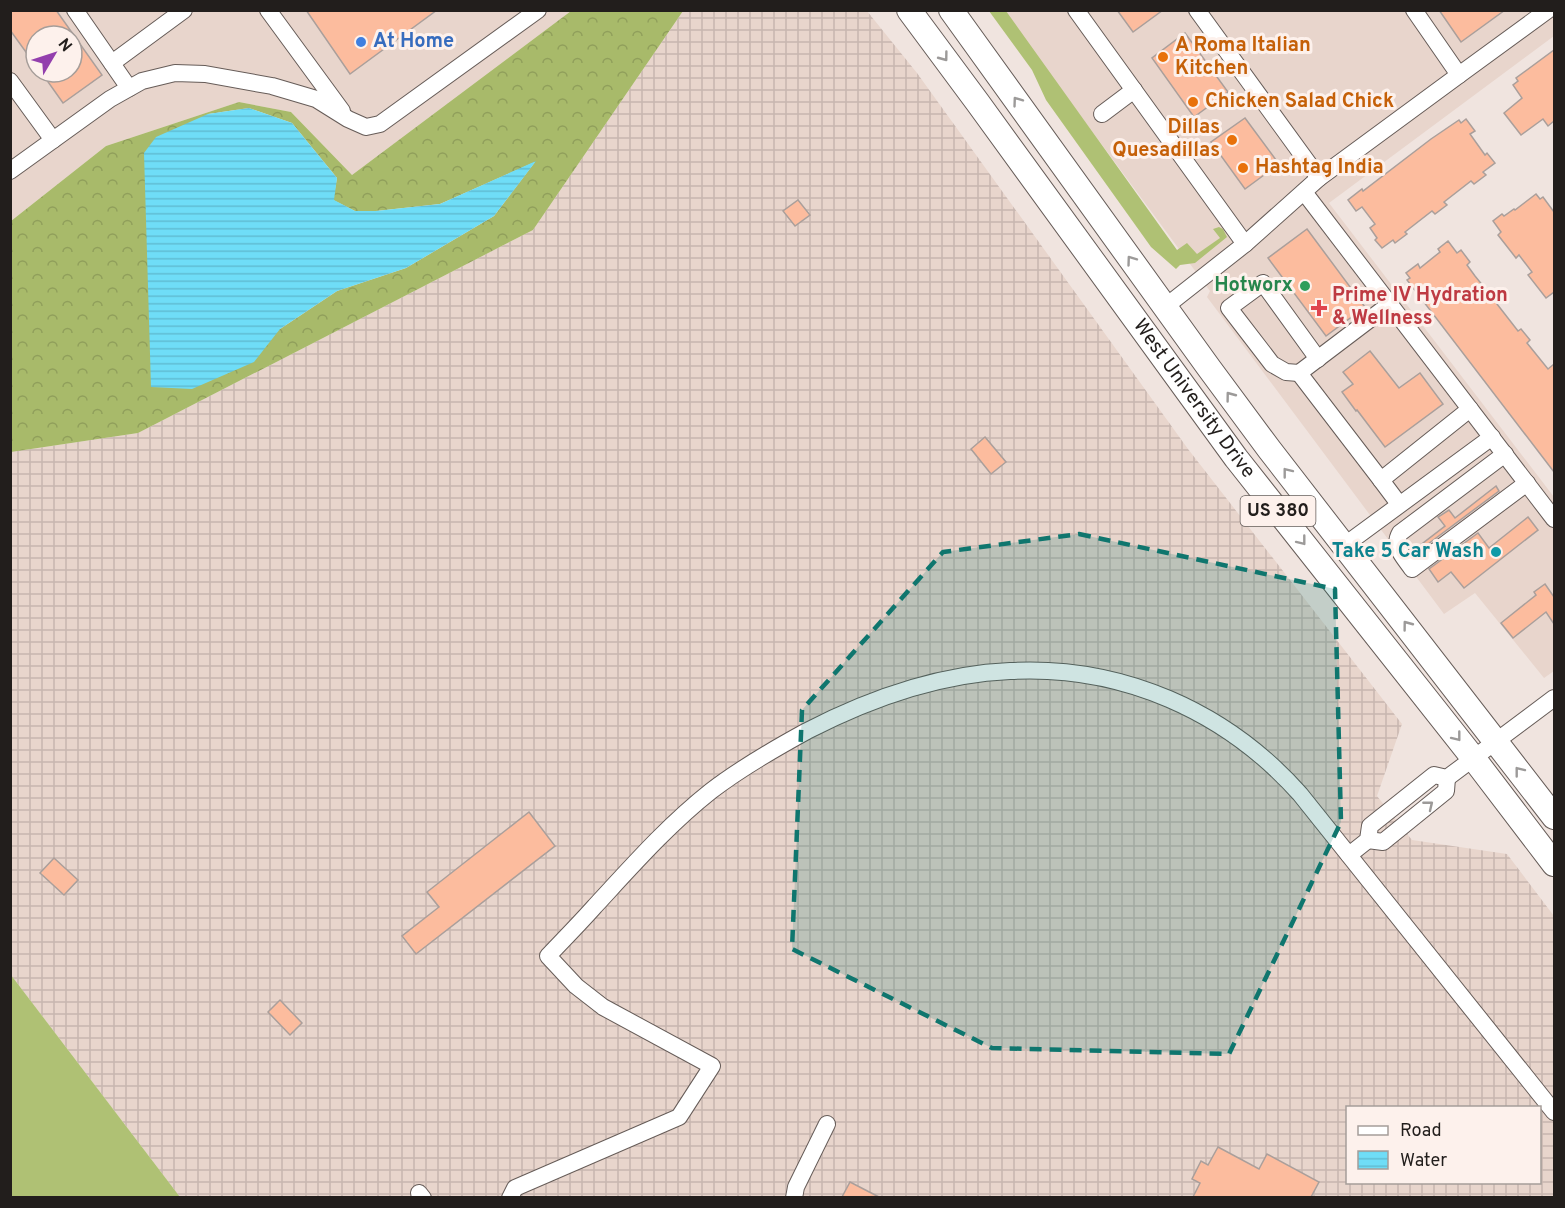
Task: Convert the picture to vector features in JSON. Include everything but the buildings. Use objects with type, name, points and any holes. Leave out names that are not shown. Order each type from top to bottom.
[{"type":"highway","name":"West University Drive","points":[[909,10],[1236,458],[1554,864]]},
{"type":"highway","name":"West University Drive","points":[[951,10],[1265,442],[1554,817]]},
{"type":"highway","points":[[1015,154],[1031,165],[1129,300],[1139,305],[1165,307]]},
{"type":"highway","points":[[1140,327],[1165,307]]},
{"type":"street","points":[[75,10],[129,88]]},
{"type":"street","points":[[112,63],[184,10]]},
{"type":"street","points":[[268,10],[348,119]]},
{"type":"street","points":[[10,171],[110,99],[142,81],[175,73],[205,74],[272,86],[316,99],[348,119],[366,127],[380,124],[538,10]]},
{"type":"street","points":[[1076,10],[1245,244]]},
{"type":"street","points":[[1197,10],[1319,178]]},
{"type":"street","points":[[1414,10],[1459,75]]},
{"type":"street","points":[[1165,307],[1245,244],[1319,178],[1548,10]]},
{"type":"street","points":[[10,81],[53,140]]},
{"type":"street","points":[[1102,114],[1134,90]]},
{"type":"street","points":[[1304,192],[1554,519]]},
{"type":"street","points":[[1318,359],[1263,283],[1229,308],[1272,364],[1279,370],[1299,373],[1318,359],[1390,303]]},
{"type":"street","points":[[1299,373],[1399,504]]},
{"type":"street","points":[[1381,480],[1470,409]]},
{"type":"street","points":[[1345,545],[1492,437]]},
{"type":"street","points":[[1505,454],[1400,533],[1396,539],[1397,548],[1412,569],[1527,483]]},
{"type":"street","points":[[510,1197],[515,1188],[679,1117],[712,1066],[603,1007],[576,986],[548,956],[642,854],[711,791],[772,750],[815,727],[888,697],[936,682],[990,672],[1057,671],[1099,677],[1130,685],[1159,695],[1205,716],[1248,744],[1288,780],[1554,1112]]},
{"type":"street","points":[[1349,855],[1368,840],[1383,842],[1446,791],[1447,778],[1554,698]]},
{"type":"street","points":[[794,1197],[796,1187],[826,1124]]},
{"type":"highlighted area","points":[[1079,534],[1335,589],[1341,822],[1229,1054],[992,1048],[792,949],[802,710],[943,552]]},
{"type":"shaded area","points":[[11,11],[571,11],[352,175],[291,112],[239,102],[106,146],[11,221]]},
{"type":"shaded area","points":[[683,11],[867,11],[917,73],[1188,449],[1402,724],[1377,796],[1412,840],[1507,854],[1554,916],[1554,1197],[180,1197],[11,975],[11,452],[138,433],[533,230]]},
{"type":"shaded area","points":[[1003,11],[1554,11],[1554,36],[1329,203],[1554,497],[1554,671],[1544,678],[1475,593],[1444,614],[1207,297],[1210,291]]},
{"type":"green space","points":[[571,11],[683,11],[533,230],[138,433],[11,452],[11,221],[106,146],[239,102],[291,112],[352,175]],"holes":[[[249,108],[292,123],[337,178],[333,200],[355,211],[440,204],[535,162],[494,216],[406,268],[337,291],[280,329],[208,114]]]},
{"type":"green space","points":[[989,11],[1006,11],[1177,250],[1187,243],[1197,254],[1220,238],[1213,229],[1219,227],[1223,229],[1227,237],[1195,263],[1180,265],[1176,269],[1151,247],[1046,100],[1032,70]]},
{"type":"green space","points":[[11,975],[180,1197],[11,1197]]},
{"type":"water","points":[[249,108],[292,123],[337,178],[334,200],[355,211],[440,204],[536,161],[494,216],[406,268],[337,291],[280,329],[254,362],[192,389],[151,387],[144,153],[156,137],[208,114]]},
{"type":"place","name":"At Home","points":[[361,42]]},
{"type":"place","name":"A Roma Italian Kitchen","points":[[1163,57]]},
{"type":"place","name":"Chicken Salad Chick","points":[[1193,102]]},
{"type":"place","name":"Dillas Quesadillas","points":[[1232,140]]},
{"type":"place","name":"Hashtag India","points":[[1243,168]]},
{"type":"place","name":"Hotworx","points":[[1305,286]]},
{"type":"place","name":"Prime IV Hydration & Wellness","points":[[1319,308]]},
{"type":"place","name":"Take 5 Car Wash","points":[[1496,552]]}]
